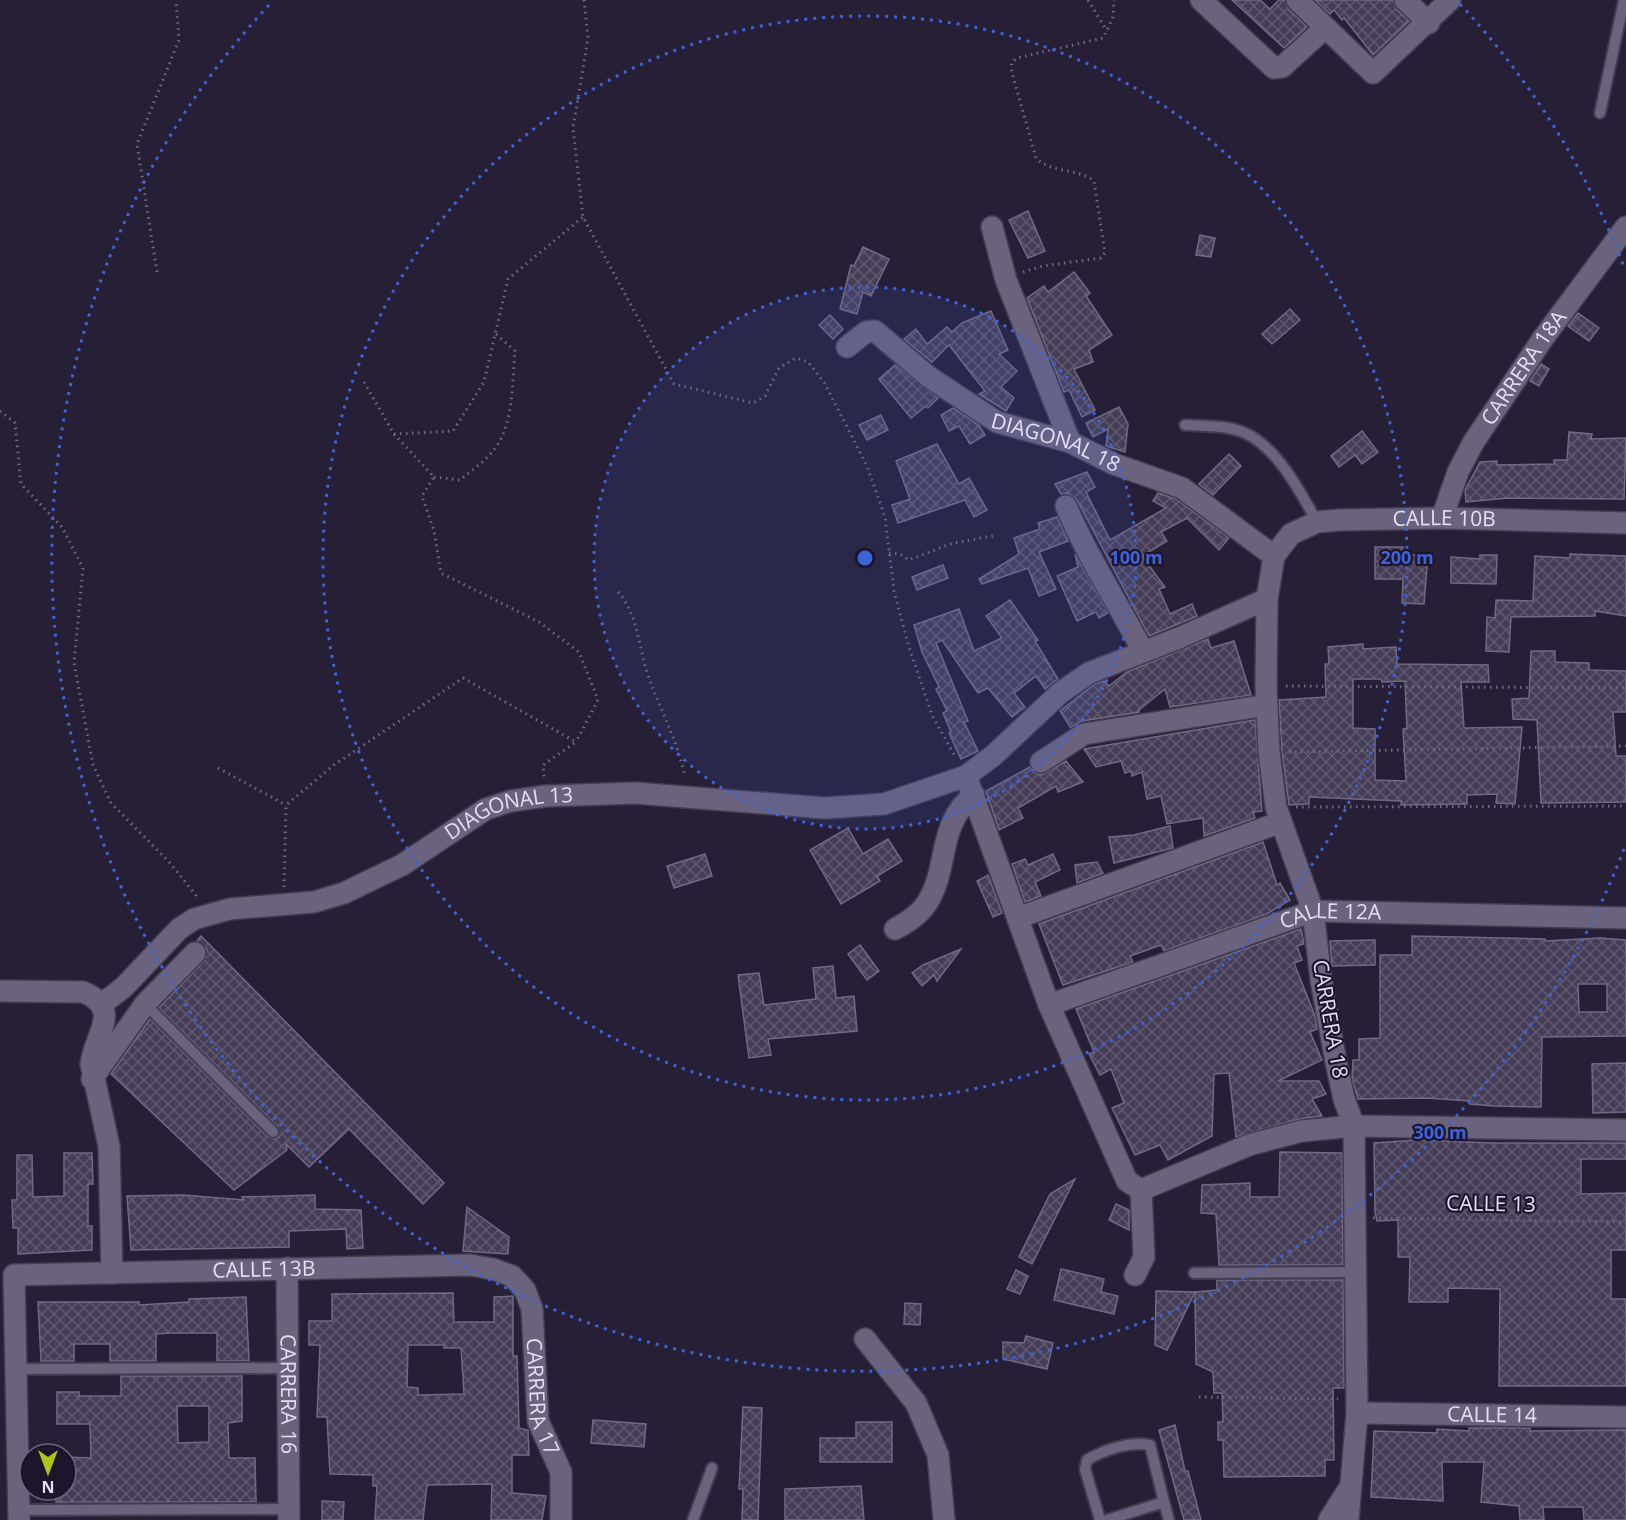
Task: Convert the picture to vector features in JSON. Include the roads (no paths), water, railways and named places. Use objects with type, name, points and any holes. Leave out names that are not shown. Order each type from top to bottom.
[{"type":"street","points":[[1201,0],[1274,68],[1282,67],[1325,28]]},
{"type":"street","points":[[1297,0],[1373,73],[1429,23],[1450,0]]},
{"type":"street","points":[[1405,0],[1429,23]]},
{"type":"street","points":[[992,227],[1006,280],[1070,442]]},
{"type":"street","name":"CARRERA 18A","points":[[1442,518],[1458,472],[1473,443],[1544,337],[1626,227]]},
{"type":"street","name":"DIAGONAL 18","points":[[847,347],[866,332],[875,331],[929,377],[997,422],[1070,442],[1114,464],[1182,488],[1274,556]]},
{"type":"street","points":[[1066,506],[1080,540],[1104,577],[1143,651]]},
{"type":"street","name":"CALLE 10B","points":[[1274,556],[1291,534],[1317,522],[1442,518],[1626,523]]},
{"type":"street","name":"CARRERA 18","points":[[1274,556],[1267,599],[1266,696],[1269,752],[1278,815],[1313,911],[1321,980],[1336,1062],[1344,1100],[1354,1126],[1357,1406],[1348,1520]]},
{"type":"street","points":[[896,929],[914,918],[928,903],[953,816],[970,785],[994,755],[1073,683],[1089,673],[1179,638],[1267,599]]},
{"type":"street","points":[[1041,762],[1084,734],[1266,696]]},
{"type":"street","points":[[970,785],[1049,1005],[1127,1181],[1141,1190]]},
{"type":"street","name":"DIAGONAL 13","points":[[102,1004],[139,973],[179,929],[194,919],[209,912],[314,902],[376,879],[402,865],[486,809],[546,796],[635,793],[825,808],[856,808],[970,785]]},
{"type":"street","points":[[1018,918],[1278,815]]},
{"type":"street","name":"CALLE 12A","points":[[1049,1005],[1313,911],[1626,918]]},
{"type":"street","points":[[92,1079],[145,1004],[195,953]]},
{"type":"street","points":[[0,991],[82,992],[95,997],[102,1004],[104,1024],[92,1053],[92,1079],[109,1146],[112,1273]]},
{"type":"street","points":[[1141,1190],[1249,1145],[1302,1131],[1354,1126],[1626,1130]]},
{"type":"street","points":[[1135,1275],[1144,1257],[1141,1190]]},
{"type":"street","name":"CALLE 13B","points":[[16,1369],[14,1275],[470,1265],[494,1269],[512,1276]]},
{"type":"street","name":"CARRERA 16","points":[[287,1268],[289,1514]]},
{"type":"street","name":"CARRERA 17","points":[[512,1276],[525,1290],[532,1309],[538,1421],[561,1472],[561,1520]]},
{"type":"street","points":[[865,1339],[916,1403],[938,1455],[944,1520]]},
{"type":"street","points":[[16,1369],[19,1515]]},
{"type":"street","name":"CALLE 14","points":[[1357,1406],[1626,1417]]},
{"type":"street","name":"CARRERA 18","points":[[1329,1520],[1350,1487]]},
{"type":"lane","points":[[1600,113],[1624,0]]},
{"type":"lane","points":[[1185,425],[1224,427],[1244,432],[1267,445],[1317,522]]},
{"type":"lane","points":[[145,1004],[273,1132]]},
{"type":"lane","points":[[1194,1273],[1356,1272]]},
{"type":"lane","points":[[16,1369],[289,1368]]},
{"type":"lane","points":[[1100,1520],[1085,1469],[1087,1460],[1095,1455],[1140,1443],[1150,1445],[1169,1520]]},
{"type":"lane","points":[[693,1520],[712,1468]]},
{"type":"lane","points":[[1107,1520],[1164,1502]]},
{"type":"lane","points":[[19,1515],[289,1514]]}]
